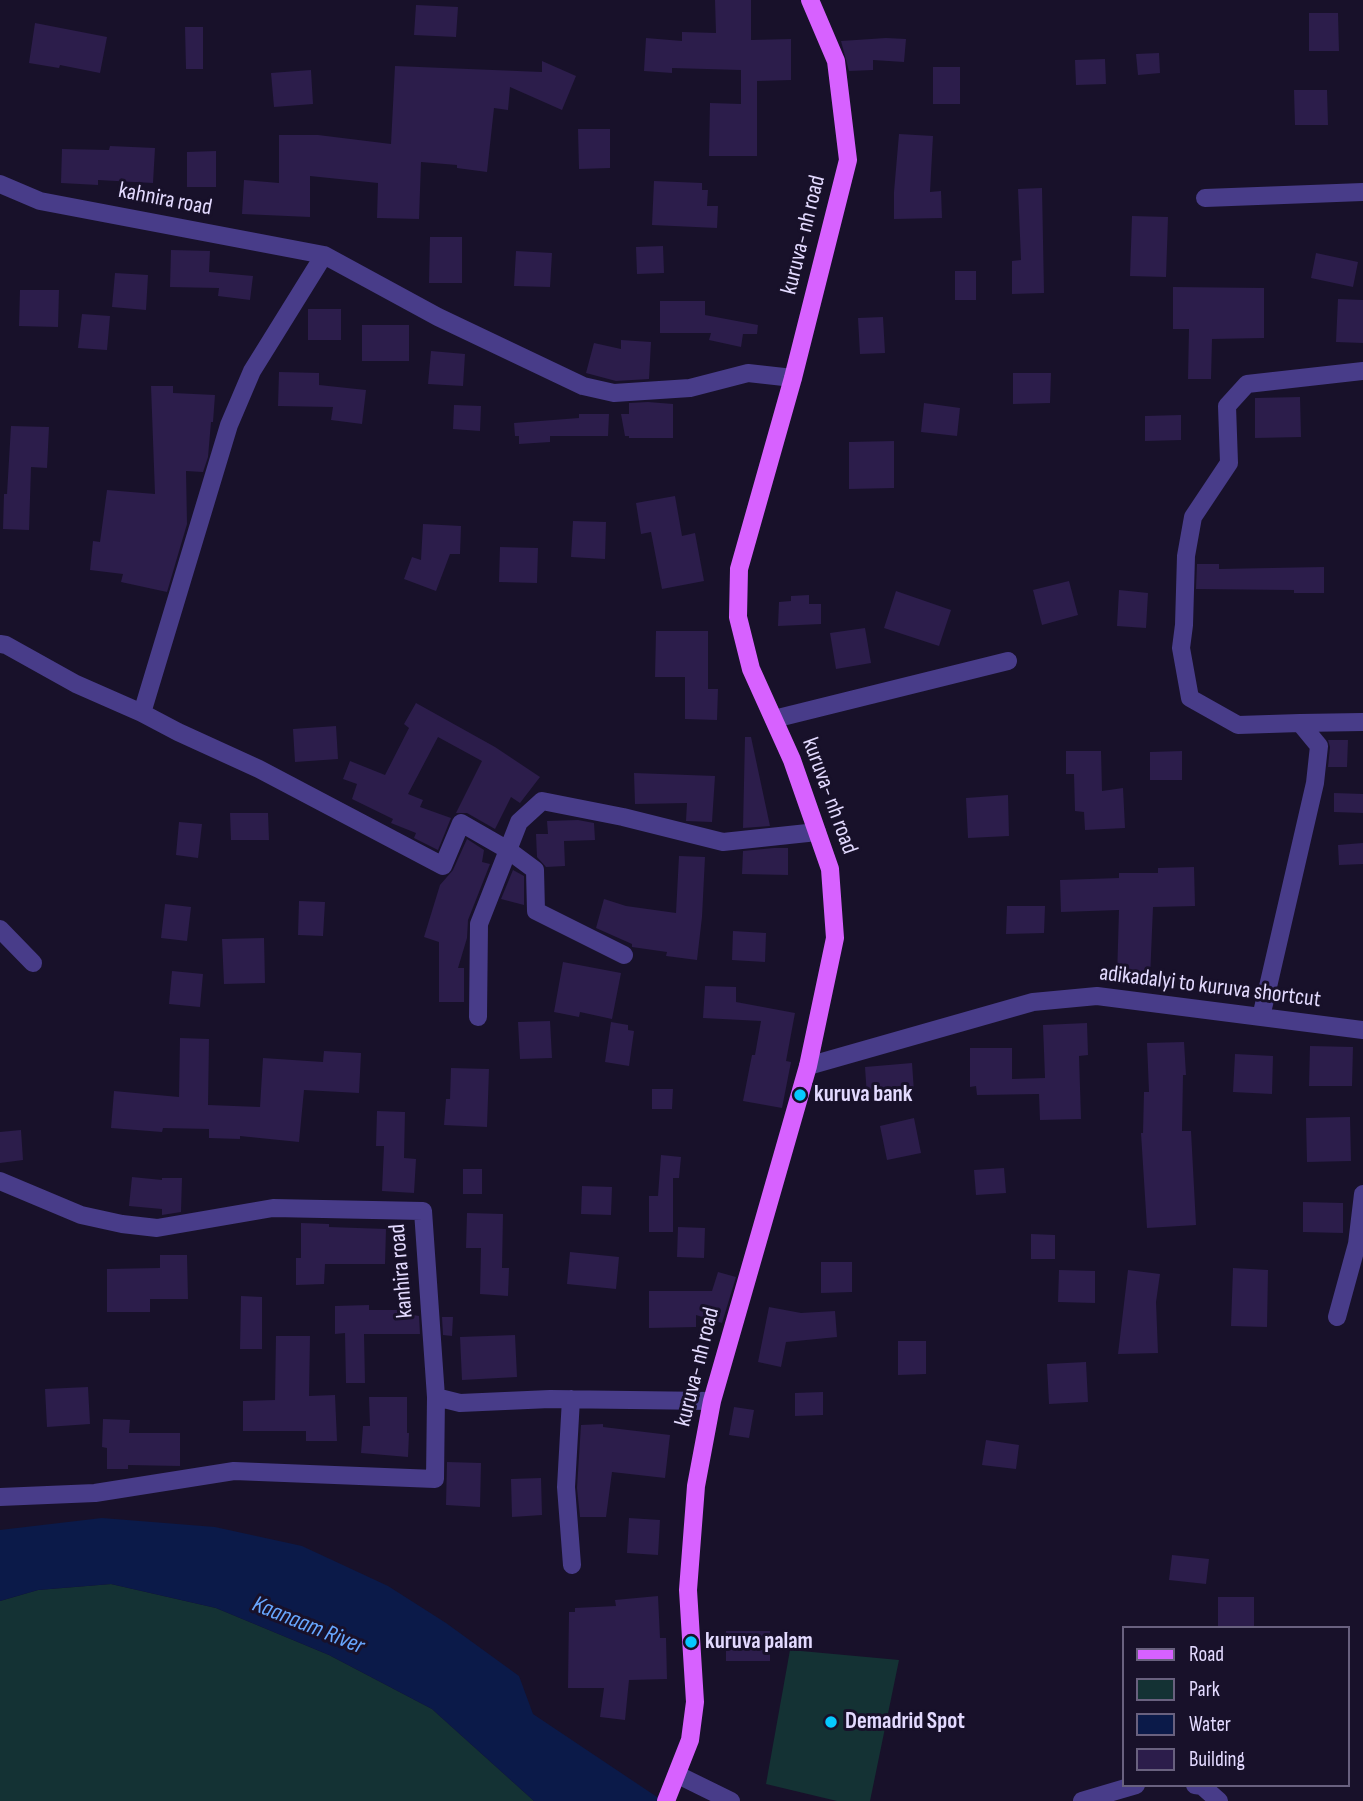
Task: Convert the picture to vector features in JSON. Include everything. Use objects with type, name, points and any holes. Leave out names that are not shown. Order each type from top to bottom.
[{"type":"main road","name":"kuruva- nh road","points":[[666,1801],[690,1740],[695,1702],[688,1590],[696,1486],[712,1401],[808,1066],[835,938],[830,869],[792,760],[751,669],[738,617],[739,569],[793,378],[848,160],[835,61],[810,0]]},
{"type":"street","name":"kahnira road","points":[[0,184],[40,201],[324,255],[438,317],[583,386],[614,393],[690,388],[748,373],[793,378]]},
{"type":"street","points":[[1205,198],[1363,192]]},
{"type":"street","points":[[142,713],[229,425],[252,371],[324,255]]},
{"type":"street","points":[[1363,372],[1247,384],[1227,406],[1229,463],[1193,517],[1186,556],[1181,649],[1190,698],[1238,725],[1363,722]]},
{"type":"street","points":[[0,644],[76,684],[259,769],[443,866],[461,823],[536,870],[536,911],[624,955]]},
{"type":"street","points":[[774,719],[1008,660]]},
{"type":"street","points":[[1261,1017],[1315,782],[1318,746],[1300,723]]},
{"type":"street","points":[[478,1017],[480,925],[519,821],[542,801],[723,842],[817,832]]},
{"type":"street","points":[[0,929],[33,963]]},
{"type":"street","name":"adikadalyi to kuruva shortcut","points":[[808,1066],[1033,1002],[1097,996],[1363,1030]]},
{"type":"street","name":"kanhira road","points":[[0,1181],[81,1214],[122,1224],[157,1228],[273,1208],[422,1211],[436,1397]]},
{"type":"street","points":[[1337,1317],[1357,1244],[1363,1194]]},
{"type":"street","points":[[0,1497],[95,1493],[234,1471],[435,1479],[436,1397],[460,1403],[571,1399],[712,1401]]},
{"type":"street","points":[[571,1399],[566,1488],[572,1565]]},
{"type":"street","points":[[676,1780],[731,1801]]},
{"type":"street","points":[[1082,1801],[1129,1787]]},
{"type":"street","points":[[1203,1787],[1219,1801]]},
{"type":"green space","points":[[111,1584],[216,1608],[329,1655],[432,1709],[534,1801],[0,1801],[0,1601],[38,1590]]},
{"type":"green space","name":"Demadrid Spot","points":[[790,1650],[899,1660],[870,1801],[837,1801],[766,1784]]},
{"type":"water","name":"Kaanaam River","points":[[102,1518],[215,1527],[302,1546],[388,1586],[446,1623],[519,1676],[533,1714],[663,1801],[534,1801],[432,1709],[329,1655],[216,1608],[111,1584],[38,1590],[0,1601],[0,1530]]},
{"type":"building","points":[[715,0],[751,0],[751,40],[791,39],[791,80],[757,81],[757,156],[709,156],[710,103],[741,104],[741,70],[672,68],[672,73],[644,71],[646,38],[682,41],[682,32],[716,33]]},
{"type":"building","points":[[416,5],[458,7],[456,37],[414,35]]},
{"type":"building","points":[[1309,13],[1338,13],[1339,51],[1309,51]]},
{"type":"building","points":[[35,23],[107,37],[100,73],[60,65],[59,68],[29,63]]},
{"type":"building","points":[[185,27],[203,27],[203,69],[186,69]]},
{"type":"building","points":[[906,39],[904,62],[873,60],[873,70],[849,71],[841,41]]},
{"type":"building","points":[[1159,53],[1160,73],[1138,75],[1136,54]]},
{"type":"building","points":[[1105,59],[1106,84],[1076,85],[1075,60]]},
{"type":"building","points":[[542,61],[576,76],[562,110],[510,87],[508,110],[494,108],[487,172],[457,168],[457,165],[421,162],[419,219],[377,218],[378,183],[310,176],[310,217],[242,214],[244,180],[279,183],[279,135],[318,135],[391,144],[395,66],[542,72]]},
{"type":"building","points":[[933,67],[960,67],[960,104],[933,104]]},
{"type":"building","points":[[311,70],[313,104],[274,107],[271,73]]},
{"type":"building","points":[[1294,90],[1327,90],[1328,125],[1295,125]]},
{"type":"building","points":[[578,129],[610,129],[610,168],[579,169]]},
{"type":"building","points":[[899,134],[933,136],[930,192],[941,191],[942,218],[894,219]]},
{"type":"building","points":[[110,146],[155,148],[153,183],[98,180],[98,185],[61,183],[62,149],[109,150]]},
{"type":"building","points":[[216,151],[216,187],[187,187],[187,152]]},
{"type":"building","points":[[654,181],[702,183],[702,190],[708,190],[707,206],[718,206],[717,228],[652,225]]},
{"type":"building","points":[[1042,188],[1044,293],[1012,294],[1012,261],[1021,260],[1018,189]]},
{"type":"building","points":[[1132,216],[1168,217],[1166,277],[1130,276]]},
{"type":"building","points":[[430,237],[462,237],[462,283],[429,283]]},
{"type":"building","points":[[663,246],[664,273],[637,274],[636,247]]},
{"type":"building","points":[[171,250],[210,251],[209,272],[253,276],[250,300],[218,296],[219,288],[170,287]]},
{"type":"building","points":[[516,251],[552,253],[550,287],[514,286]]},
{"type":"building","points":[[1316,253],[1358,262],[1353,287],[1311,278]]},
{"type":"building","points":[[955,271],[976,271],[976,300],[955,300]]},
{"type":"building","points":[[115,273],[148,275],[146,310],[112,307]]},
{"type":"building","points":[[1173,287],[1264,288],[1264,338],[1212,339],[1211,379],[1188,379],[1189,329],[1173,329]]},
{"type":"building","points":[[20,290],[59,290],[58,327],[19,326]]},
{"type":"building","points":[[1338,299],[1363,300],[1363,343],[1336,342]]},
{"type":"building","points":[[660,301],[705,301],[705,315],[758,325],[757,334],[743,334],[741,347],[709,340],[711,333],[660,333]]},
{"type":"building","points":[[308,309],[341,309],[341,340],[308,340]]},
{"type":"building","points":[[82,314],[110,316],[107,350],[78,348]]},
{"type":"building","points":[[883,317],[885,353],[860,354],[858,318]]},
{"type":"building","points":[[362,325],[409,325],[409,361],[362,361]]},
{"type":"building","points":[[621,340],[651,342],[649,379],[616,381],[586,373],[594,343],[621,349]]},
{"type":"building","points":[[431,351],[465,354],[463,386],[428,384]]},
{"type":"building","points":[[279,372],[319,373],[319,385],[366,390],[362,424],[331,420],[333,407],[278,406]]},
{"type":"building","points":[[1013,373],[1051,373],[1050,403],[1013,404]]},
{"type":"building","points":[[151,386],[173,386],[173,393],[215,395],[208,457],[203,472],[186,471],[187,524],[167,592],[121,582],[123,574],[90,570],[93,541],[100,542],[107,490],[155,494]]},
{"type":"building","points":[[1300,397],[1301,437],[1255,438],[1255,398]]},
{"type":"building","points":[[629,403],[673,404],[673,438],[625,436],[621,414],[629,414]]},
{"type":"building","points":[[924,403],[960,408],[957,436],[921,432]]},
{"type":"building","points":[[454,405],[481,406],[480,431],[453,429]]},
{"type":"building","points":[[579,414],[609,414],[608,436],[550,436],[550,442],[519,444],[519,436],[515,436],[514,423],[579,418]]},
{"type":"building","points":[[1181,415],[1181,440],[1145,441],[1145,416]]},
{"type":"building","points":[[11,426],[49,427],[47,468],[31,467],[29,530],[3,529]]},
{"type":"building","points":[[894,441],[894,488],[849,489],[849,442]]},
{"type":"building","points":[[675,496],[682,536],[695,533],[704,581],[662,589],[651,532],[641,534],[636,503]]},
{"type":"building","points":[[573,521],[606,522],[605,559],[571,557]]},
{"type":"building","points":[[423,524],[461,526],[460,554],[450,554],[436,591],[404,579],[412,557],[421,560]]},
{"type":"building","points":[[500,547],[538,548],[537,583],[499,582]]},
{"type":"building","points":[[1197,564],[1219,564],[1219,569],[1324,567],[1324,593],[1196,589]]},
{"type":"building","points":[[1069,581],[1078,615],[1042,625],[1033,590]]},
{"type":"building","points":[[1119,590],[1148,593],[1146,628],[1117,626]]},
{"type":"building","points":[[896,591],[951,610],[939,646],[884,628]]},
{"type":"building","points":[[809,595],[809,604],[821,604],[821,624],[778,626],[779,602],[791,601],[791,596]]},
{"type":"building","points":[[865,628],[871,663],[836,669],[830,633]]},
{"type":"building","points":[[656,631],[708,631],[708,689],[718,689],[717,720],[685,719],[685,677],[655,677]]},
{"type":"building","points":[[416,703],[495,747],[540,777],[520,803],[511,797],[495,829],[467,813],[456,813],[482,761],[438,737],[408,794],[423,800],[420,807],[451,818],[438,850],[414,838],[416,833],[391,823],[393,819],[352,799],[357,784],[343,779],[350,761],[385,775],[409,728],[404,724]]},
{"type":"building","points":[[336,726],[338,759],[295,762],[293,729]]},
{"type":"building","points":[[745,737],[751,737],[770,826],[743,828]]},
{"type":"building","points":[[1328,740],[1348,740],[1347,767],[1328,767]]},
{"type":"building","points":[[1066,751],[1101,751],[1102,791],[1123,788],[1125,828],[1085,830],[1084,812],[1075,811],[1074,774],[1066,774]]},
{"type":"building","points":[[1182,751],[1182,780],[1150,780],[1150,752]]},
{"type":"building","points":[[634,773],[715,776],[712,822],[686,821],[687,803],[635,804]]},
{"type":"building","points":[[1334,793],[1363,794],[1363,813],[1334,812]]},
{"type":"building","points":[[1008,795],[1009,836],[968,838],[966,798]]},
{"type":"building","points":[[230,813],[268,813],[269,840],[231,840]]},
{"type":"building","points":[[578,820],[594,823],[595,840],[564,841],[565,866],[546,867],[537,857],[536,834],[548,834],[547,821]]},
{"type":"building","points":[[179,822],[202,824],[198,858],[176,855]]},
{"type":"building","points":[[467,839],[484,850],[482,862],[490,864],[468,920],[467,938],[458,968],[464,968],[464,1002],[439,1002],[439,942],[424,937],[440,885],[453,870]]},
{"type":"building","points":[[1363,843],[1363,864],[1339,865],[1338,845]]},
{"type":"building","points":[[788,848],[788,875],[742,874],[743,851]]},
{"type":"building","points":[[679,856],[705,857],[697,960],[666,956],[667,952],[632,947],[632,944],[596,928],[604,899],[626,906],[676,913]]},
{"type":"building","points":[[1194,867],[1195,906],[1153,907],[1150,979],[1117,978],[1119,910],[1061,912],[1060,880],[1119,878],[1119,873],[1158,873],[1158,868]]},
{"type":"building","points":[[513,870],[524,876],[524,905],[501,899]]},
{"type":"building","points":[[299,901],[325,902],[323,936],[298,935]]},
{"type":"building","points":[[165,904],[191,907],[187,941],[161,938]]},
{"type":"building","points":[[1007,906],[1045,906],[1044,933],[1006,934]]},
{"type":"building","points":[[733,931],[766,933],[765,962],[732,960]]},
{"type":"building","points":[[264,938],[265,983],[224,984],[222,939]]},
{"type":"building","points":[[563,962],[621,973],[612,1019],[580,1012],[579,1017],[554,1012]]},
{"type":"building","points":[[172,971],[203,974],[200,1007],[169,1004]]},
{"type":"building","points":[[705,986],[736,987],[736,1002],[795,1013],[786,1061],[791,1062],[782,1108],[743,1101],[761,1021],[703,1018]]},
{"type":"building","points":[[550,1021],[552,1058],[520,1059],[518,1022]]},
{"type":"building","points":[[611,1022],[628,1025],[628,1030],[634,1031],[629,1066],[605,1062]]},
{"type":"building","points":[[1087,1023],[1088,1055],[1079,1056],[1081,1119],[1040,1120],[1039,1094],[977,1095],[976,1086],[970,1087],[970,1048],[1012,1048],[1012,1079],[1045,1078],[1043,1025]]},
{"type":"building","points":[[180,1038],[209,1039],[208,1105],[260,1107],[263,1058],[323,1062],[324,1051],[361,1053],[359,1093],[304,1090],[299,1142],[240,1136],[240,1139],[209,1138],[209,1129],[163,1128],[162,1132],[111,1128],[114,1091],[179,1097]]},
{"type":"building","points":[[1184,1042],[1186,1075],[1183,1075],[1182,1131],[1191,1131],[1196,1225],[1147,1228],[1141,1133],[1144,1092],[1149,1092],[1147,1043]]},
{"type":"building","points":[[1310,1046],[1353,1047],[1352,1086],[1309,1086]]},
{"type":"building","points":[[1235,1054],[1273,1056],[1272,1094],[1233,1092]]},
{"type":"building","points":[[912,1063],[914,1092],[867,1096],[865,1067]]},
{"type":"building","points":[[451,1068],[489,1069],[487,1127],[444,1125],[446,1099],[450,1099]]},
{"type":"building","points":[[652,1089],[673,1089],[672,1109],[652,1109]]},
{"type":"building","points":[[377,1111],[405,1112],[404,1158],[416,1159],[414,1193],[382,1191],[384,1146],[376,1146]]},
{"type":"building","points":[[1350,1117],[1351,1161],[1307,1162],[1306,1118]]},
{"type":"building","points":[[914,1118],[921,1153],[887,1160],[880,1126]]},
{"type":"building","points":[[21,1130],[23,1160],[0,1163],[0,1132]]},
{"type":"building","points":[[661,1155],[681,1157],[679,1178],[673,1178],[673,1232],[649,1232],[649,1196],[658,1196]]},
{"type":"building","points":[[1004,1168],[1006,1193],[976,1195],[974,1170]]},
{"type":"building","points":[[463,1169],[482,1169],[482,1194],[463,1194]]},
{"type":"building","points":[[132,1177],[162,1180],[182,1178],[181,1212],[162,1215],[162,1209],[129,1206]]},
{"type":"building","points":[[582,1186],[612,1187],[611,1215],[581,1214]]},
{"type":"building","points":[[1303,1202],[1343,1203],[1343,1233],[1303,1232]]},
{"type":"building","points":[[467,1213],[503,1214],[502,1268],[509,1268],[508,1296],[480,1294],[481,1248],[466,1248]]},
{"type":"building","points":[[301,1223],[386,1229],[385,1264],[325,1264],[324,1284],[296,1285],[296,1258],[301,1258]]},
{"type":"building","points":[[678,1227],[705,1228],[704,1258],[677,1257]]},
{"type":"building","points":[[1031,1234],[1055,1235],[1055,1259],[1031,1259]]},
{"type":"building","points":[[570,1252],[619,1257],[616,1289],[567,1284]]},
{"type":"building","points":[[160,1255],[187,1255],[188,1299],[150,1299],[150,1312],[107,1312],[107,1269],[160,1268]]},
{"type":"building","points":[[821,1262],[852,1262],[852,1292],[821,1293]]},
{"type":"building","points":[[1233,1268],[1268,1270],[1267,1327],[1231,1326]]},
{"type":"building","points":[[1059,1270],[1095,1271],[1095,1303],[1058,1302]]},
{"type":"building","points":[[1128,1270],[1160,1274],[1156,1302],[1158,1353],[1118,1354]]},
{"type":"building","points":[[718,1272],[736,1277],[722,1323],[696,1315],[696,1327],[649,1328],[649,1291],[712,1291]]},
{"type":"building","points":[[241,1296],[262,1297],[262,1349],[240,1349]]},
{"type":"building","points":[[369,1305],[369,1310],[413,1310],[413,1315],[419,1316],[420,1334],[364,1334],[365,1383],[346,1383],[345,1333],[335,1334],[335,1306]]},
{"type":"building","points":[[769,1307],[801,1313],[835,1311],[837,1337],[786,1342],[781,1367],[758,1362]]},
{"type":"building","points":[[442,1317],[453,1317],[452,1336],[443,1335]]},
{"type":"building","points":[[515,1335],[517,1377],[462,1380],[460,1337]]},
{"type":"building","points":[[276,1336],[310,1336],[309,1396],[335,1395],[337,1441],[306,1441],[306,1431],[243,1431],[243,1401],[275,1400]]},
{"type":"building","points":[[898,1341],[926,1341],[926,1374],[898,1375]]},
{"type":"building","points":[[1086,1362],[1088,1402],[1049,1404],[1047,1364]]},
{"type":"building","points":[[88,1387],[90,1424],[47,1427],[45,1389]]},
{"type":"building","points":[[823,1392],[823,1415],[795,1416],[795,1393]]},
{"type":"building","points":[[369,1397],[407,1397],[408,1457],[361,1453],[363,1426],[370,1426]]},
{"type":"building","points":[[734,1407],[754,1410],[749,1438],[729,1435]]},
{"type":"building","points":[[103,1419],[130,1420],[129,1433],[180,1433],[180,1466],[128,1465],[128,1469],[107,1469],[107,1448],[102,1447]]},
{"type":"building","points":[[603,1424],[603,1427],[670,1435],[665,1478],[612,1472],[606,1517],[580,1517],[577,1488],[581,1425]]},
{"type":"building","points":[[986,1440],[1019,1445],[1016,1469],[982,1465]]},
{"type":"building","points":[[447,1462],[481,1463],[480,1507],[446,1505]]},
{"type":"building","points":[[541,1478],[542,1515],[512,1517],[511,1479]]},
{"type":"building","points":[[629,1518],[660,1520],[658,1555],[627,1553]]},
{"type":"building","points":[[1172,1555],[1209,1559],[1206,1584],[1169,1580]]},
{"type":"building","points":[[658,1596],[660,1638],[666,1638],[667,1679],[629,1680],[625,1720],[600,1717],[604,1688],[568,1688],[569,1612],[575,1612],[575,1608],[616,1606],[615,1600]]},
{"type":"building","points":[[1218,1597],[1254,1597],[1254,1626],[1218,1626]]},
{"type":"building","points":[[726,1631],[770,1631],[770,1661],[726,1661]]},
{"type":"place","name":"kuruva bank","points":[[800,1095]]},
{"type":"place","name":"kuruva palam","points":[[691,1642]]},
{"type":"place","name":"Demadrid Spot","points":[[831,1722]]}]
